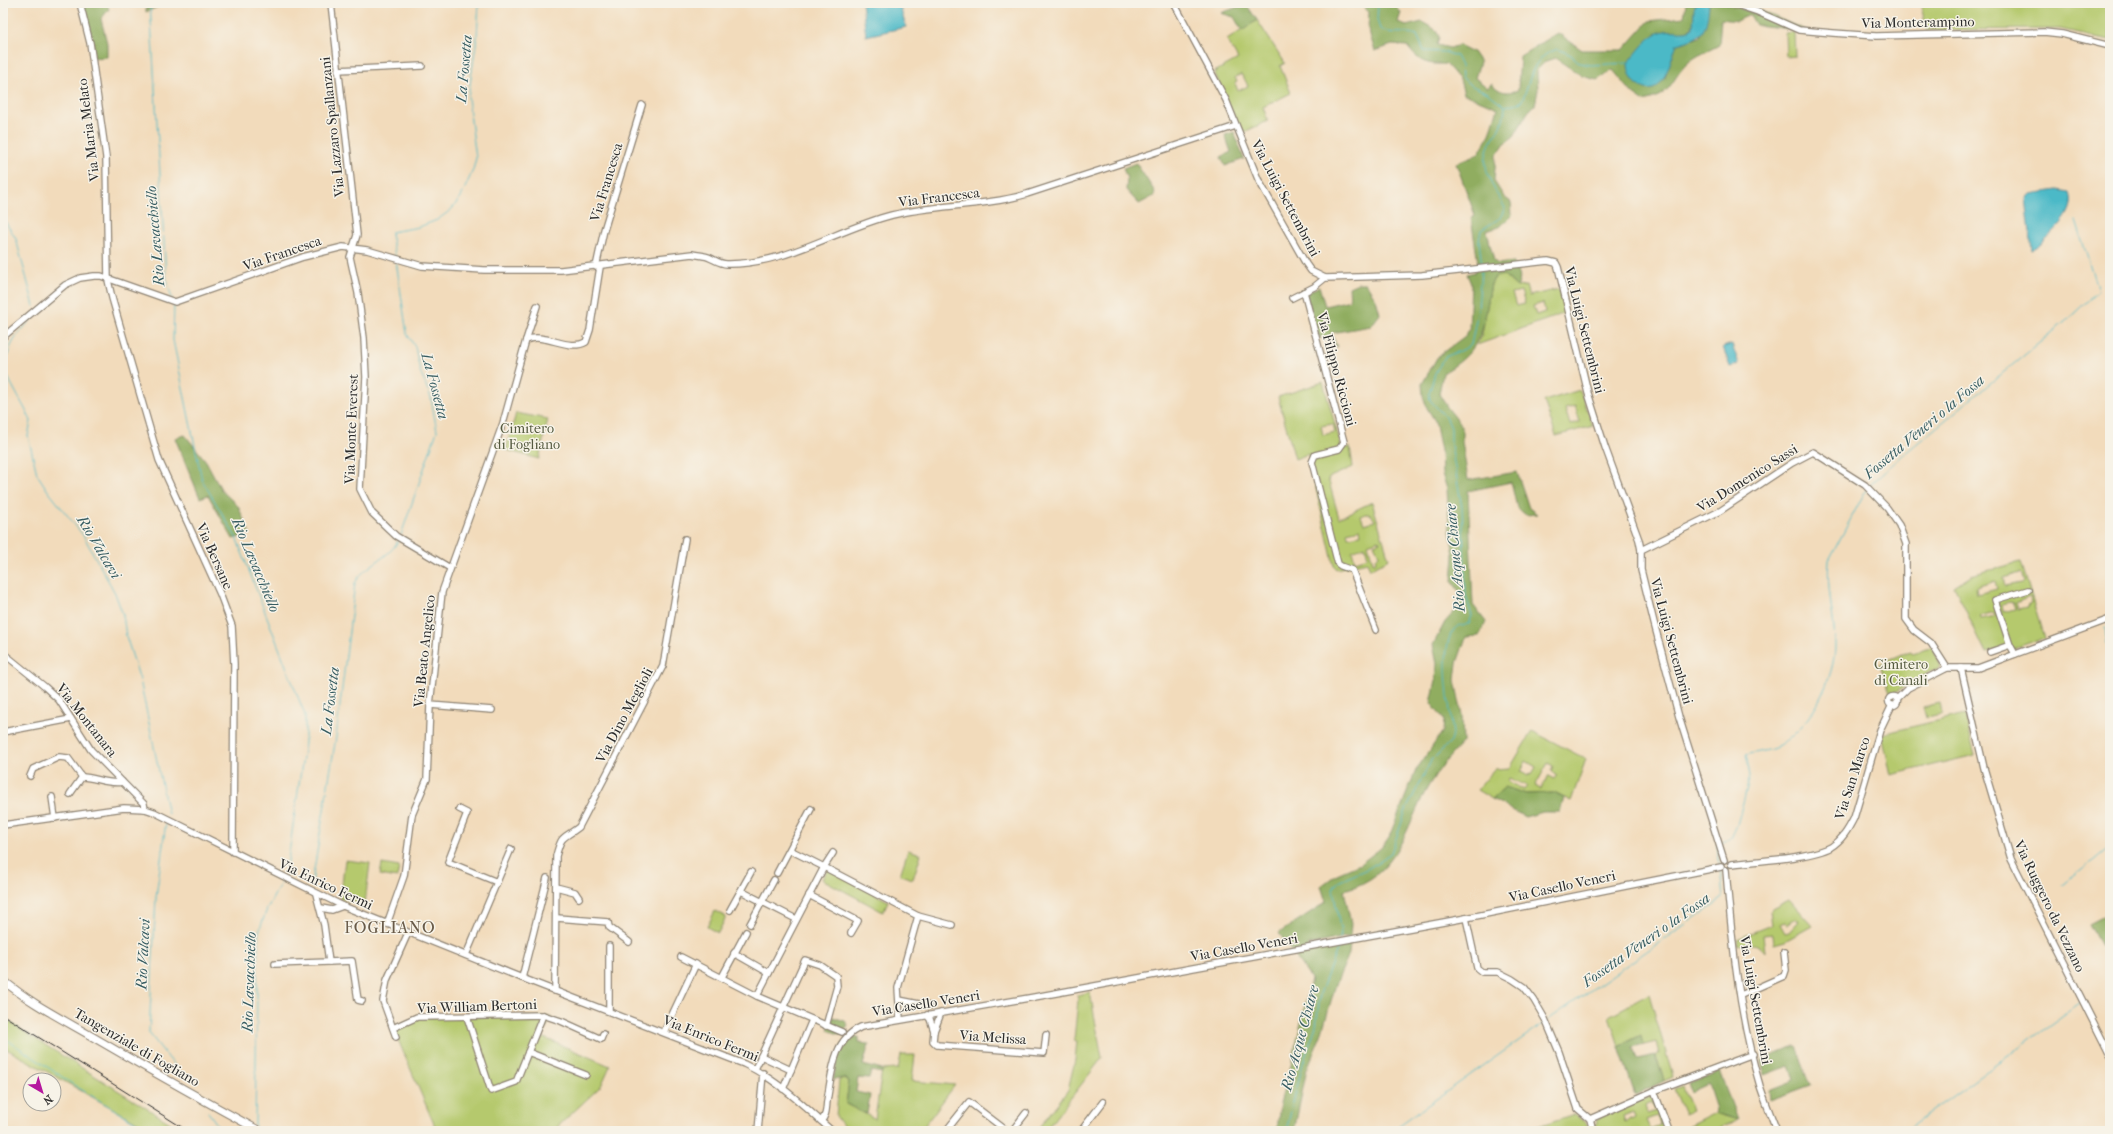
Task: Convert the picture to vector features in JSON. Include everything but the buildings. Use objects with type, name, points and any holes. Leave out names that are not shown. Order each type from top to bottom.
[{"type":"main road","name":"Tangenziale di Fogliano","points":[[3,980],[18,992],[51,1012],[259,1130]]},
{"type":"street","name":"Via Maria Melato","points":[[80,3],[90,43],[106,157],[108,280]]},
{"type":"street","name":"Via Lazzaro Spallanzani","points":[[331,3],[357,235],[354,248]]},
{"type":"street","name":"Via Luigi Settembrini","points":[[1174,3],[1220,89],[1258,179],[1306,264],[1312,271],[1325,278],[1422,275],[1548,261],[1556,264],[1558,267],[1590,400],[1605,447],[1642,550],[1641,570],[1652,616],[1679,717],[1724,860]]},
{"type":"street","name":"Via Monterampino","points":[[1731,3],[1758,12],[1799,30],[1876,36],[2044,32],[2062,34],[2110,46]]},
{"type":"street","points":[[338,70],[422,66]]},
{"type":"street","name":"Via Francesca","points":[[598,267],[599,245],[642,105]]},
{"type":"street","name":"Via Francesca","points":[[3,337],[71,281],[101,276],[108,280],[174,302],[325,250],[343,247],[354,248],[422,266],[453,269],[524,271],[598,267],[692,254],[705,256],[726,264],[768,259],[786,254],[891,215],[911,211],[995,202],[1027,194],[1161,149],[1236,126]]},
{"type":"street","name":"Via Monte Everest","points":[[354,248],[350,257],[359,300],[366,377],[360,489],[372,513],[396,536],[450,568]]},
{"type":"street","points":[[526,340],[537,337],[574,344],[586,342],[590,330],[598,267]]},
{"type":"street","points":[[1292,298],[1325,278]]},
{"type":"street","name":"Via Bersane","points":[[108,280],[121,331],[159,460],[220,594],[232,626],[234,657],[233,852]]},
{"type":"street","name":"Via Filippo Riccioni","points":[[1304,292],[1344,442],[1339,449],[1315,455],[1312,462],[1338,564],[1352,570],[1376,630]]},
{"type":"street","name":"Via Beato Angelico","points":[[387,924],[404,876],[412,815],[427,779],[430,705],[441,596],[503,423],[537,306]]},
{"type":"street","name":"Via Domenico Sassi","points":[[1642,550],[1720,511],[1792,463],[1813,452],[1865,485],[1887,508],[1899,525],[1906,544],[1906,619],[1914,630],[1931,643],[1947,668]]},
{"type":"street","name":"Via Dino Meglioli","points":[[555,991],[557,918],[556,856],[560,841],[566,835],[579,827],[663,666],[685,539]]},
{"type":"street","points":[[2015,654],[2010,646],[1995,600],[2028,590]]},
{"type":"street","points":[[1947,668],[1978,668],[2110,619]]},
{"type":"street","points":[[1990,652],[2010,646]]},
{"type":"street","name":"Via Montanara","points":[[3,653],[59,700],[91,750],[144,804],[144,808]]},
{"type":"street","name":"Via San Marco","points":[[1731,864],[1815,852],[1829,848],[1840,840],[1850,827],[1854,818],[1873,751],[1890,704],[1896,704],[1895,698],[1908,688],[1947,668]]},
{"type":"street","name":"Via Ruggero da Vezzano","points":[[1961,668],[1984,768],[2009,854],[2110,1055]]},
{"type":"street","points":[[430,705],[492,710]]},
{"type":"street","points":[[3,732],[71,719]]},
{"type":"street","points":[[30,776],[33,769],[59,757],[68,758],[82,777]]},
{"type":"street","points":[[82,777],[90,777],[116,784],[122,782]]},
{"type":"street","points":[[70,794],[82,777]]},
{"type":"street","points":[[52,797],[55,818]]},
{"type":"street","name":"Via Enrico Fermi","points":[[3,825],[124,808],[144,808],[287,880],[343,906],[755,1069],[763,1073],[783,1089],[832,1131]]},
{"type":"street","points":[[459,809],[467,813],[448,862],[497,882]]},
{"type":"street","points":[[777,873],[811,810]]},
{"type":"street","points":[[466,955],[511,849]]},
{"type":"street","points":[[790,850],[918,916],[952,925]]},
{"type":"street","points":[[757,996],[796,918],[833,853]]},
{"type":"street","points":[[1724,860],[1728,860],[1731,864],[1726,870],[1720,867],[1724,860]]},
{"type":"street","name":"Via Casello Veneri","points":[[822,1121],[827,1113],[838,1047],[842,1040],[850,1032],[861,1027],[1466,918],[1720,867]]},
{"type":"street","name":"Via Luigi Settembrini","points":[[1726,870],[1729,912],[1741,995],[1760,1086],[1777,1131]]},
{"type":"street","points":[[730,910],[751,872]]},
{"type":"street","points":[[522,978],[546,878]]},
{"type":"street","points":[[750,924],[774,880]]},
{"type":"street","points":[[556,887],[575,892],[579,898]]},
{"type":"street","points":[[741,891],[796,918]]},
{"type":"street","points":[[316,894],[321,908],[329,962]]},
{"type":"street","points":[[809,895],[858,921],[851,933]]},
{"type":"street","points":[[321,908],[332,910],[343,906]]},
{"type":"street","points":[[900,1019],[898,988],[918,916]]},
{"type":"street","points":[[557,918],[608,922],[609,927],[629,942]]},
{"type":"street","points":[[1466,918],[1477,968],[1482,972],[1498,972],[1512,979],[1524,987],[1534,1000],[1545,1019],[1559,1052],[1578,1109],[1590,1119],[1593,1131]]},
{"type":"street","points":[[722,977],[746,932]]},
{"type":"street","points":[[396,1037],[386,1011],[384,994],[387,980],[408,933]]},
{"type":"street","points":[[609,946],[610,1011]]},
{"type":"street","points":[[1741,995],[1784,976],[1786,970],[1784,952]]},
{"type":"street","points":[[734,954],[769,973]]},
{"type":"street","points":[[681,957],[757,996],[842,1032]]},
{"type":"street","points":[[755,1069],[805,960],[820,966],[836,976],[837,986],[826,1026]]},
{"type":"street","points":[[275,964],[352,961],[358,1000],[362,1001]]},
{"type":"street","points":[[664,1032],[696,964]]},
{"type":"street","points":[[899,1000],[929,1006]]},
{"type":"street","points":[[934,1031],[941,1013]]},
{"type":"street","points":[[467,1016],[491,1091],[516,1082],[543,1015]]},
{"type":"street","name":"Via William Bertoni","points":[[393,1028],[417,1017],[543,1015],[561,1021],[601,1039],[603,1034]]},
{"type":"street","name":"Via Melissa","points":[[927,1015],[930,1019],[934,1031],[934,1041],[937,1045],[1044,1054],[1046,1035]]},
{"type":"street","points":[[783,1089],[812,1020]]},
{"type":"street","points":[[528,1052],[586,1074]]},
{"type":"street","points":[[1590,1119],[1654,1091],[1753,1054]]},
{"type":"street","points":[[761,1056],[791,1070]]},
{"type":"street","points":[[758,1131],[763,1073]]},
{"type":"street","points":[[1654,1091],[1669,1131]]},
{"type":"street","points":[[946,1131],[968,1102],[1007,1131]]},
{"type":"street","points":[[1081,1131],[1103,1102]]},
{"type":"street","points":[[816,1117],[827,1106]]},
{"type":"street","points":[[1012,1131],[1026,1113]]},
{"type":"green space","points":[[82,3],[106,3],[109,9],[101,19],[107,43],[107,57],[94,58],[93,43]]},
{"type":"green space","points":[[146,3],[162,3],[162,5],[146,12]]},
{"type":"green space","points":[[1359,3],[1393,3],[1401,13],[1398,22],[1406,26],[1422,22],[1436,30],[1439,37],[1437,45],[1450,48],[1459,45],[1473,52],[1480,62],[1475,78],[1488,88],[1491,84],[1506,92],[1518,90],[1520,56],[1558,33],[1582,50],[1623,50],[1649,21],[1684,17],[1686,3],[1696,3],[1694,10],[1694,24],[1692,28],[1680,32],[1665,31],[1665,78],[1670,57],[1677,44],[1700,37],[1709,5],[1708,3],[1725,3],[1790,27],[1731,3],[1750,3],[1761,11],[1808,31],[1756,25],[1750,15],[1736,21],[1721,19],[1719,45],[1689,62],[1666,91],[1660,95],[1643,101],[1633,94],[1613,70],[1597,80],[1582,76],[1555,58],[1546,61],[1537,70],[1538,90],[1535,105],[1528,112],[1514,136],[1505,143],[1496,156],[1494,181],[1504,197],[1511,202],[1512,215],[1501,226],[1487,231],[1494,261],[1498,264],[1513,262],[1517,268],[1520,280],[1517,287],[1504,275],[1495,277],[1491,284],[1480,336],[1475,346],[1467,355],[1443,373],[1439,394],[1462,426],[1462,441],[1468,480],[1517,472],[1529,508],[1537,514],[1526,515],[1517,508],[1511,482],[1468,491],[1473,605],[1486,622],[1479,636],[1466,637],[1457,663],[1455,680],[1462,715],[1463,742],[1445,762],[1429,785],[1420,801],[1406,833],[1389,862],[1377,874],[1363,883],[1344,890],[1351,924],[1350,936],[1308,945],[1311,950],[1350,944],[1349,954],[1336,984],[1321,1035],[1307,1069],[1294,1131],[1277,1131],[1280,1103],[1292,1062],[1311,979],[1279,933],[1326,902],[1321,886],[1337,874],[1360,864],[1381,848],[1389,837],[1416,770],[1443,731],[1444,720],[1431,703],[1436,680],[1437,664],[1433,645],[1445,622],[1457,609],[1461,594],[1452,581],[1454,555],[1449,524],[1447,489],[1442,474],[1441,451],[1435,421],[1427,408],[1423,396],[1422,384],[1438,356],[1465,336],[1469,330],[1471,284],[1467,274],[1475,272],[1478,263],[1471,218],[1475,215],[1456,163],[1478,154],[1490,134],[1498,108],[1464,94],[1460,80],[1446,64],[1433,64],[1419,59],[1407,46],[1392,45],[1375,51],[1368,29],[1369,12]]},
{"type":"green space","points":[[1920,3],[2110,3],[2110,40],[2060,29],[1927,30]]},
{"type":"green space","points":[[1246,4],[1257,20],[1242,31],[1234,17],[1221,13]]},
{"type":"green space","points":[[1257,20],[1285,63],[1280,66],[1291,93],[1263,107],[1268,121],[1242,133],[1214,72],[1238,59],[1227,40]],"holes":[[[1242,74],[1248,86],[1238,91],[1235,83],[1237,82],[1235,77]]]},
{"type":"green space","points":[[1794,32],[1795,56],[1786,57],[1785,33]]},
{"type":"green space","points":[[1234,132],[1244,159],[1225,166],[1221,157],[1231,152],[1225,135]]},
{"type":"green space","points":[[1136,163],[1155,192],[1154,196],[1139,204],[1126,190],[1127,179],[1123,168]]},
{"type":"green space","points":[[1504,275],[1517,287],[1526,286],[1529,296],[1559,289],[1565,313],[1477,345],[1482,334],[1491,284],[1495,277]],"holes":[[[1521,291],[1525,304],[1516,306],[1512,293]],[[1543,303],[1545,312],[1536,315],[1533,306]]]},
{"type":"green space","points":[[1358,283],[1365,283],[1376,299],[1380,314],[1371,326],[1331,333],[1337,347],[1318,336],[1306,294],[1319,286],[1325,306],[1350,300],[1349,287]]},
{"type":"green space","points":[[1323,382],[1342,449],[1350,447],[1353,467],[1328,478],[1339,518],[1372,502],[1389,559],[1370,569],[1367,562],[1337,569],[1334,566],[1308,454],[1295,459],[1278,397]],"holes":[[[1333,424],[1335,432],[1323,435],[1321,426]],[[1371,514],[1375,521],[1364,524],[1361,516]],[[1360,529],[1361,535],[1348,537],[1347,532]],[[1379,540],[1380,542],[1374,544],[1379,555],[1375,559],[1376,562],[1373,563],[1368,544]],[[1365,546],[1368,557],[1355,561],[1352,551]]]},
{"type":"green space","points":[[1580,390],[1593,426],[1556,436],[1544,401]],"holes":[[[1575,406],[1580,422],[1570,425],[1565,409]]]},
{"type":"green space","name":"Cimitero di Fogliano","points":[[516,413],[548,419],[539,459],[506,450]]},
{"type":"green space","points":[[185,435],[206,461],[222,491],[238,506],[250,534],[233,539],[208,495],[200,498],[175,438]]},
{"type":"green space","points":[[2021,562],[2044,638],[2013,649],[2010,646],[1986,653],[1954,586],[1971,575]],"holes":[[[2020,573],[2024,581],[2022,583],[2005,586],[2003,578]],[[1995,581],[1997,589],[1977,594],[1976,587]],[[2029,597],[2031,603],[2027,605],[2027,607],[2018,609],[2016,603]],[[2010,602],[2014,603],[2016,609],[2003,612],[2002,604]],[[1994,612],[1995,616],[1980,619],[1979,616]]]},
{"type":"green space","name":"Cimitero di Canali","points":[[1932,647],[1940,667],[1891,694],[1879,664],[1910,651],[1912,654]]},
{"type":"green space","points":[[1940,703],[1942,714],[1926,717],[1923,707]]},
{"type":"green space","points":[[1965,714],[1975,755],[1891,775],[1882,734]]},
{"type":"green space","points":[[1532,731],[1586,759],[1571,801],[1554,793],[1526,794],[1505,787],[1492,799],[1477,790],[1495,769],[1510,768]],"holes":[[[1526,761],[1536,767],[1532,774],[1530,773],[1528,776],[1521,772]],[[1548,763],[1553,766],[1551,771],[1557,775],[1554,779],[1548,776],[1541,789],[1535,786]],[[1509,778],[1527,786],[1524,790],[1508,781]]]},
{"type":"green space","points":[[1505,787],[1526,794],[1554,793],[1564,798],[1560,812],[1543,812],[1525,817],[1492,799]]},
{"type":"green space","points":[[908,850],[921,854],[913,879],[900,875]]},
{"type":"green space","points":[[345,860],[370,863],[365,903],[340,899]]},
{"type":"green space","points":[[382,864],[399,867],[397,878],[380,875]]},
{"type":"green space","points":[[828,869],[888,901],[883,912],[822,879]]},
{"type":"green space","points":[[1789,900],[1812,926],[1785,941],[1774,944],[1773,934],[1763,935],[1765,952],[1759,946],[1753,944],[1738,946],[1737,939],[1772,925],[1770,910]],"holes":[[[1796,918],[1799,921],[1789,932],[1785,933],[1780,924],[1786,921],[1787,924]]]},
{"type":"green space","points":[[715,911],[726,917],[718,933],[707,927]]},
{"type":"green space","points":[[2110,913],[2110,963],[2089,924]]},
{"type":"green space","points":[[1090,992],[1102,1058],[1045,1131],[1036,1131],[1068,1090],[1075,1060],[1077,1041],[1074,1040],[1078,1000],[1077,995]]},
{"type":"green space","points":[[1649,994],[1673,1077],[1664,1081],[1656,1055],[1659,1054],[1656,1042],[1644,1045],[1641,1035],[1619,1046],[1609,1016]]},
{"type":"green space","points":[[3,1017],[26,1033],[183,1131],[153,1131],[62,1080],[62,1072],[48,1072],[3,1047]]},
{"type":"green space","points":[[417,1017],[551,1017],[542,1037],[610,1066],[601,1086],[553,1131],[437,1131],[393,1028]]},
{"type":"green space","points":[[833,1017],[845,1021],[848,1025],[841,1035],[828,1030]]},
{"type":"green space","points":[[1642,1035],[1644,1045],[1633,1048],[1637,1059],[1656,1055],[1664,1081],[1635,1095],[1619,1046]]},
{"type":"green space","points":[[849,1037],[859,1037],[859,1043],[869,1044],[863,1065],[882,1070],[882,1073],[871,1071],[869,1079],[858,1078],[856,1092],[870,1095],[867,1114],[846,1104],[849,1081],[844,1078],[833,1080],[840,1048]]},
{"type":"green space","points":[[1796,1046],[1811,1085],[1770,1100],[1769,1090],[1794,1080],[1789,1066],[1765,1075],[1761,1060]]},
{"type":"green space","points":[[901,1055],[915,1055],[912,1081],[955,1085],[922,1129],[924,1131],[847,1131],[836,1116],[839,1080],[844,1078],[849,1081],[846,1104],[875,1119],[882,1070],[898,1069]]},
{"type":"green space","points":[[1719,1072],[1738,1120],[1715,1113],[1716,1108],[1708,1084],[1691,1092],[1688,1083]]},
{"type":"green space","points":[[1682,1086],[1692,1112],[1685,1115],[1674,1089]]},
{"type":"green space","points":[[1651,1096],[1667,1131],[1595,1131],[1597,1119]],"holes":[[[1652,1102],[1656,1111],[1647,1114],[1645,1105]],[[1633,1112],[1635,1118],[1631,1120],[1630,1118],[1625,1122],[1623,1116]],[[1657,1116],[1660,1125],[1650,1129],[1646,1120]]]},
{"type":"green space","points":[[1715,1113],[1738,1120],[1713,1131],[1684,1131],[1683,1129]]},
{"type":"green space","points":[[1574,1114],[1587,1124],[1589,1131],[1523,1131]]},
{"type":"water","points":[[862,3],[899,3],[906,27],[866,36]]},
{"type":"water","points":[[1696,3],[1708,3],[1709,5],[1705,28],[1693,39],[1677,44],[1664,77],[1654,89],[1647,89],[1638,85],[1630,76],[1628,63],[1649,39],[1659,32],[1686,31],[1693,28],[1694,8]]},
{"type":"water","points":[[2057,190],[2070,192],[2070,208],[2062,223],[2037,248],[2032,250],[2026,198],[2030,194]]},
{"type":"water","points":[[1732,344],[1739,364],[1730,367],[1723,347]]},
{"type":"waterway","name":"Rio Lavacchiello","points":[[150,3],[166,277],[172,299]]},
{"type":"waterway","name":"La Fossetta","points":[[395,256],[391,232],[419,227],[437,220],[451,210],[461,197],[473,170],[476,158],[468,98],[477,37],[479,3]]},
{"type":"waterway","points":[[1373,3],[1378,7],[1377,20],[1380,29],[1389,32],[1417,35],[1424,51],[1445,52],[1456,56],[1461,66],[1462,77],[1470,85],[1488,93],[1505,106]]},
{"type":"waterway","points":[[1506,106],[1521,102],[1537,63],[1549,53],[1558,49],[1571,55],[1580,63],[1591,65],[1628,63]]},
{"type":"waterway","name":"Rio Acque Chiare","points":[[1482,266],[1479,241],[1481,230],[1500,218],[1505,208],[1491,182],[1486,165],[1488,147],[1502,123],[1505,106]]},
{"type":"waterway","name":"Rio Valcavi","points":[[3,218],[16,239],[34,306]]},
{"type":"waterway","name":"Fossetta Veneri o la Fossa","points":[[1869,486],[1904,454],[2066,321],[2098,291],[2076,221]]},
{"type":"waterway","name":"La Fossetta","points":[[396,261],[407,334],[415,347],[420,371],[431,398],[437,431],[401,535]]},
{"type":"waterway","name":"Rio Acque Chiare","points":[[1340,939],[1341,933],[1333,889],[1338,882],[1369,868],[1391,853],[1406,810],[1431,761],[1451,741],[1453,734],[1448,697],[1446,656],[1451,634],[1460,625],[1463,626],[1469,623],[1472,616],[1466,596],[1462,508],[1451,445],[1451,428],[1447,419],[1430,400],[1429,394],[1435,373],[1445,357],[1471,345],[1478,310],[1481,271]]},
{"type":"waterway","name":"Rio Lavacchiello","points":[[174,304],[173,340],[202,480],[236,537],[305,715],[305,743],[286,874]]},
{"type":"waterway","name":"Rio Valcavi","points":[[38,313],[15,339],[8,355],[6,364],[7,374],[31,421],[28,436],[37,474],[48,491],[83,535],[115,593],[123,615],[126,636],[140,680],[168,814]]},
{"type":"waterway","name":"Fossetta Veneri o la Fossa","points":[[1721,843],[1731,838],[1737,825],[1750,776],[1746,755],[1775,748],[1790,738],[1811,714],[1826,686],[1831,671],[1835,642],[1829,591],[1829,560],[1866,490]]},
{"type":"waterway","name":"La Fossetta","points":[[312,882],[336,737],[355,583],[359,576],[389,552],[398,541]]},
{"type":"waterway","points":[[2105,628],[2110,663]]},
{"type":"waterway","name":"Rio Valcavi","points":[[166,822],[156,897],[149,1033],[182,1075]]},
{"type":"waterway","name":"Fossetta Veneri o la Fossa","points":[[1717,845],[1720,866]]},
{"type":"waterway","points":[[2063,885],[2110,847]]},
{"type":"waterway","name":"Fossetta Veneri o la Fossa","points":[[1548,1020],[1723,898],[1720,869]]},
{"type":"waterway","name":"Rio Lavacchiello","points":[[255,1126],[258,934],[267,909],[283,879]]},
{"type":"waterway","name":"Rio Acque Chiare","points":[[1286,1131],[1303,1063],[1316,1026],[1320,994],[1339,944]]},
{"type":"waterway","points":[[1905,1131],[2081,1002]]},
{"type":"waterway","name":"Fossetta Veneri o la Fossa","points":[[1391,1131],[1544,1023]]},
{"type":"waterway","points":[[3,1037],[77,1087],[150,1131]]},
{"type":"waterway","name":"Rio Valcavi","points":[[208,1112],[222,1131]]},
{"type":"railway","points":[[3,1015],[188,1131]]},
{"type":"district","name":"FOGLIANO","points":[[390,927]]}]
